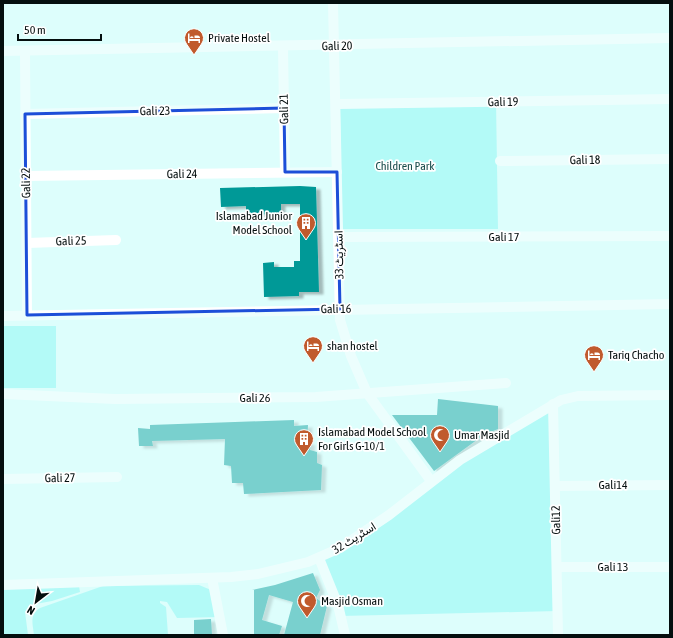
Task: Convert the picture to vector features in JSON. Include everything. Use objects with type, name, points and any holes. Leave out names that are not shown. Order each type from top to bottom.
[{"type":"street","name":"اسٹریٹ 33","points":[[334,3],[340,320],[351,356],[367,393],[431,481]]},
{"type":"street","name":"Gali 20","points":[[3,51],[335,46],[670,38]]},
{"type":"street","name":"Gali 21","points":[[283,46],[284,172]]},
{"type":"street","name":"Gali 22","points":[[25,51],[28,315]]},
{"type":"street","name":"Gali 19","points":[[337,104],[670,99]]},
{"type":"street","name":"Gali 23","points":[[25,114],[284,108]]},
{"type":"street","name":"Gali 18","points":[[500,161],[670,160]]},
{"type":"street","name":"Gali 24","points":[[26,176],[338,172]]},
{"type":"street","name":"Gali 17","points":[[338,237],[670,236]]},
{"type":"street","name":"Gali 25","points":[[27,243],[116,240]]},
{"type":"street","name":"Gali 16","points":[[3,316],[670,304]]},
{"type":"street","name":"Gali 26","points":[[3,394],[115,399],[316,397],[506,383]]},
{"type":"street","name":"اسٹریٹ 32","points":[[3,585],[212,578],[258,574],[319,558],[340,548],[373,527],[431,481],[484,444],[505,434],[561,400],[578,396],[670,396]]},
{"type":"street","name":"Gali12","points":[[553,404],[558,635]]},
{"type":"street","name":"Gali 27","points":[[3,479],[117,477]]},
{"type":"street","name":"Gali14","points":[[555,486],[670,485]]},
{"type":"street","points":[[319,558],[338,605],[345,635]]},
{"type":"street","name":"Gali 13","points":[[557,567],[670,568]]},
{"type":"street","points":[[212,578],[223,635]]},
{"type":"highlighted area","points":[[284,108],[285,172],[337,172],[340,309],[27,315],[25,114]]},
{"type":"green space","name":"Children Park","points":[[496,102],[498,229],[342,229],[340,104]]},
{"type":"green space","points":[[3,326],[56,326],[56,388],[3,388]]},
{"type":"green space","points":[[553,404],[557,611],[340,616],[319,558],[431,481]]},
{"type":"green space","points":[[199,585],[211,590],[220,617],[177,618],[167,602],[160,601],[160,603],[166,607],[168,635],[34,635],[33,617],[40,608],[103,586]]},
{"type":"green space","points":[[79,586],[80,592],[52,601],[30,605],[25,612],[28,635],[3,635],[3,587]]},
{"type":"building","name":"Islamabad Junior Model School","points":[[316,187],[319,292],[299,292],[299,296],[264,297],[263,263],[274,262],[274,267],[294,267],[294,261],[300,261],[300,204],[281,204],[281,214],[246,215],[246,206],[221,207],[220,188]]},
{"type":"building","name":"Umar Masjid","points":[[438,399],[498,406],[498,429],[485,434],[434,471],[392,415],[437,415]]},
{"type":"building","name":"Islamabad Model School For Girls G-10/1","points":[[294,420],[294,426],[308,425],[307,442],[311,443],[310,450],[317,452],[317,463],[322,465],[321,490],[244,494],[243,483],[232,483],[231,466],[224,465],[225,439],[152,441],[153,446],[139,446],[138,428],[150,429],[150,425]]},
{"type":"building","points":[[313,573],[320,590],[316,598],[327,606],[320,635],[284,635],[293,602],[269,595],[262,620],[282,626],[279,635],[254,635],[254,590],[252,590],[275,585]]},
{"type":"building","points":[[211,619],[212,635],[194,635],[194,620]]},
{"type":"place","name":"Private Hostel","points":[[194,55]]},
{"type":"place","name":"Islamabad Junior Model School","points":[[306,240]]},
{"type":"place","name":"shan hostel","points":[[313,363]]},
{"type":"place","name":"Tariq Chacho","points":[[594,372]]},
{"type":"place","name":"Umar Masjid","points":[[440,452]]},
{"type":"place","name":"Islamabad Model School For Girls G-10/1","points":[[304,456]]},
{"type":"place","name":"Masjid Osman","points":[[307,618]]}]
